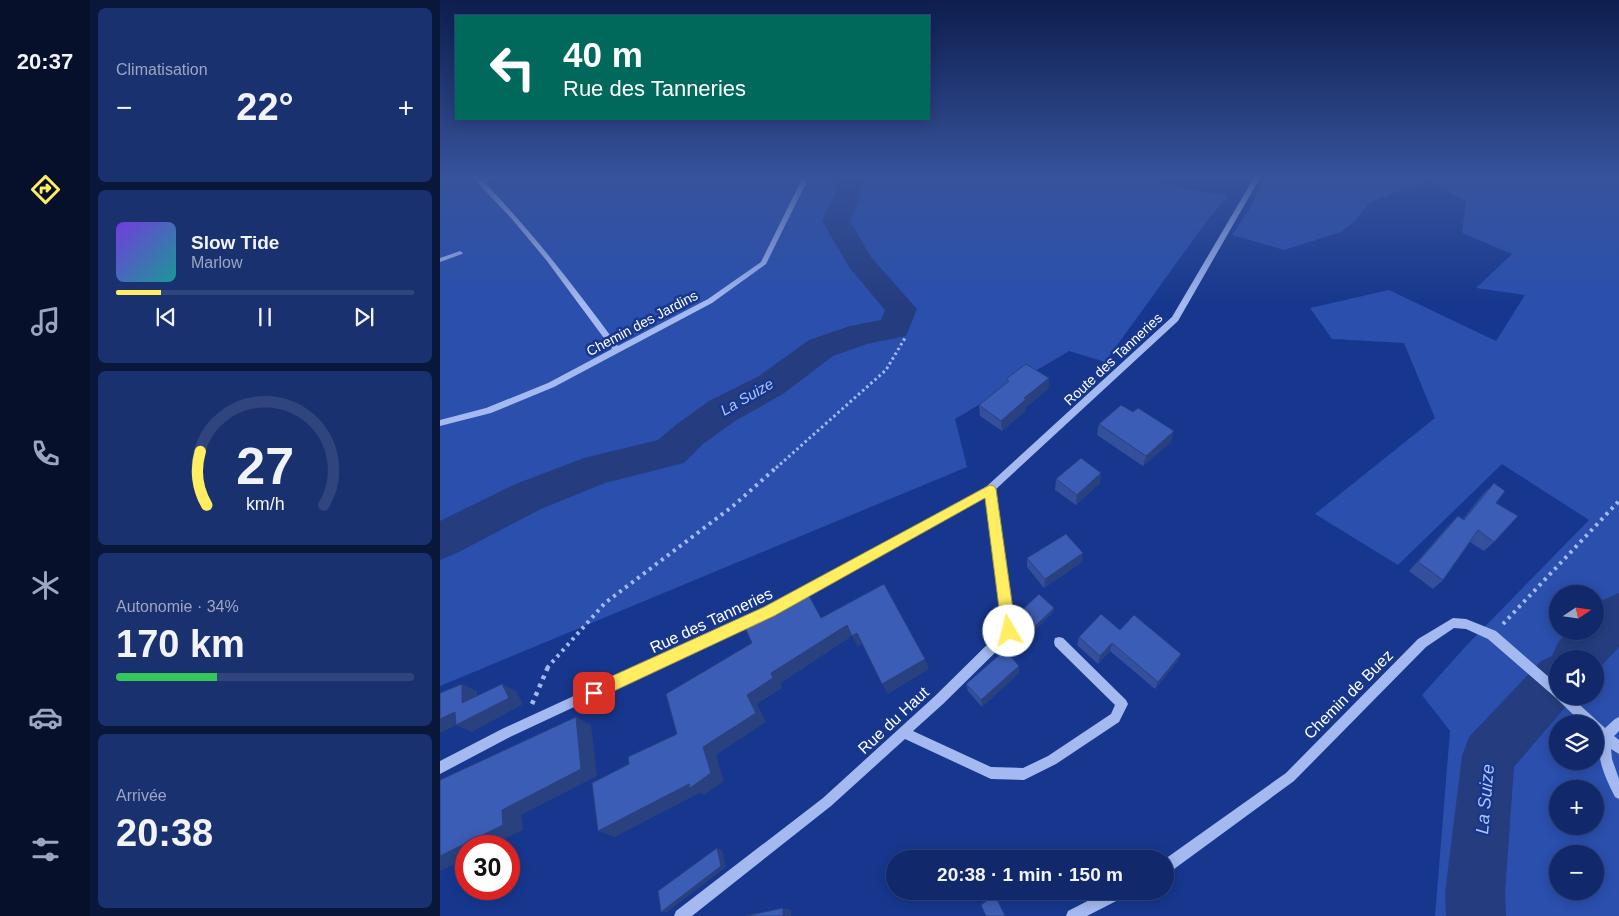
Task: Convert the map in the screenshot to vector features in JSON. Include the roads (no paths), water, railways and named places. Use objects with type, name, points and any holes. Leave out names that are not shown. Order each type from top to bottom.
[{"type":"street","points":[[516,219],[557,267],[618,350]]},
{"type":"street","name":"Chemin des Jardins","points":[[440,423],[488,411],[551,386],[710,301],[764,262],[785,219]]},
{"type":"street","name":"Route des Tanneries","points":[[990,489],[1175,319],[1233,219]]},
{"type":"street","points":[[440,260],[460,253]]},
{"type":"street","name":"Rue des Tanneries","points":[[440,768],[524,725],[769,611],[990,489]]},
{"type":"street","name":"Rue du Haut","points":[[681,916],[827,802],[904,733],[1009,631],[990,489]]},
{"type":"street","name":"Chemin de Buez","points":[[1174,861],[1290,778],[1422,643],[1453,623],[1466,624],[1492,635],[1549,685]]},
{"type":"street","points":[[904,733],[991,772],[1024,774],[1052,760],[1115,718],[1122,704],[1059,642]]},
{"type":"street","points":[[1571,705],[1582,715]]},
{"type":"street","points":[[1619,723],[1606,737],[1605,749],[1610,776],[1619,793]]},
{"type":"street","points":[[1606,737],[1619,748]]},
{"type":"street","points":[[1073,916],[1104,900]]},
{"type":"waterway","name":"La Suize","points":[[440,541],[527,497],[598,469],[670,452],[690,434],[722,411],[771,385],[821,348],[862,334],[894,328],[901,309],[859,261],[836,221],[837,219]]},
{"type":"waterway","name":"La Suize","points":[[1584,650],[1619,615]]},
{"type":"waterway","name":"La Suize","points":[[1476,916],[1475,893],[1488,756],[1549,688]]}]
